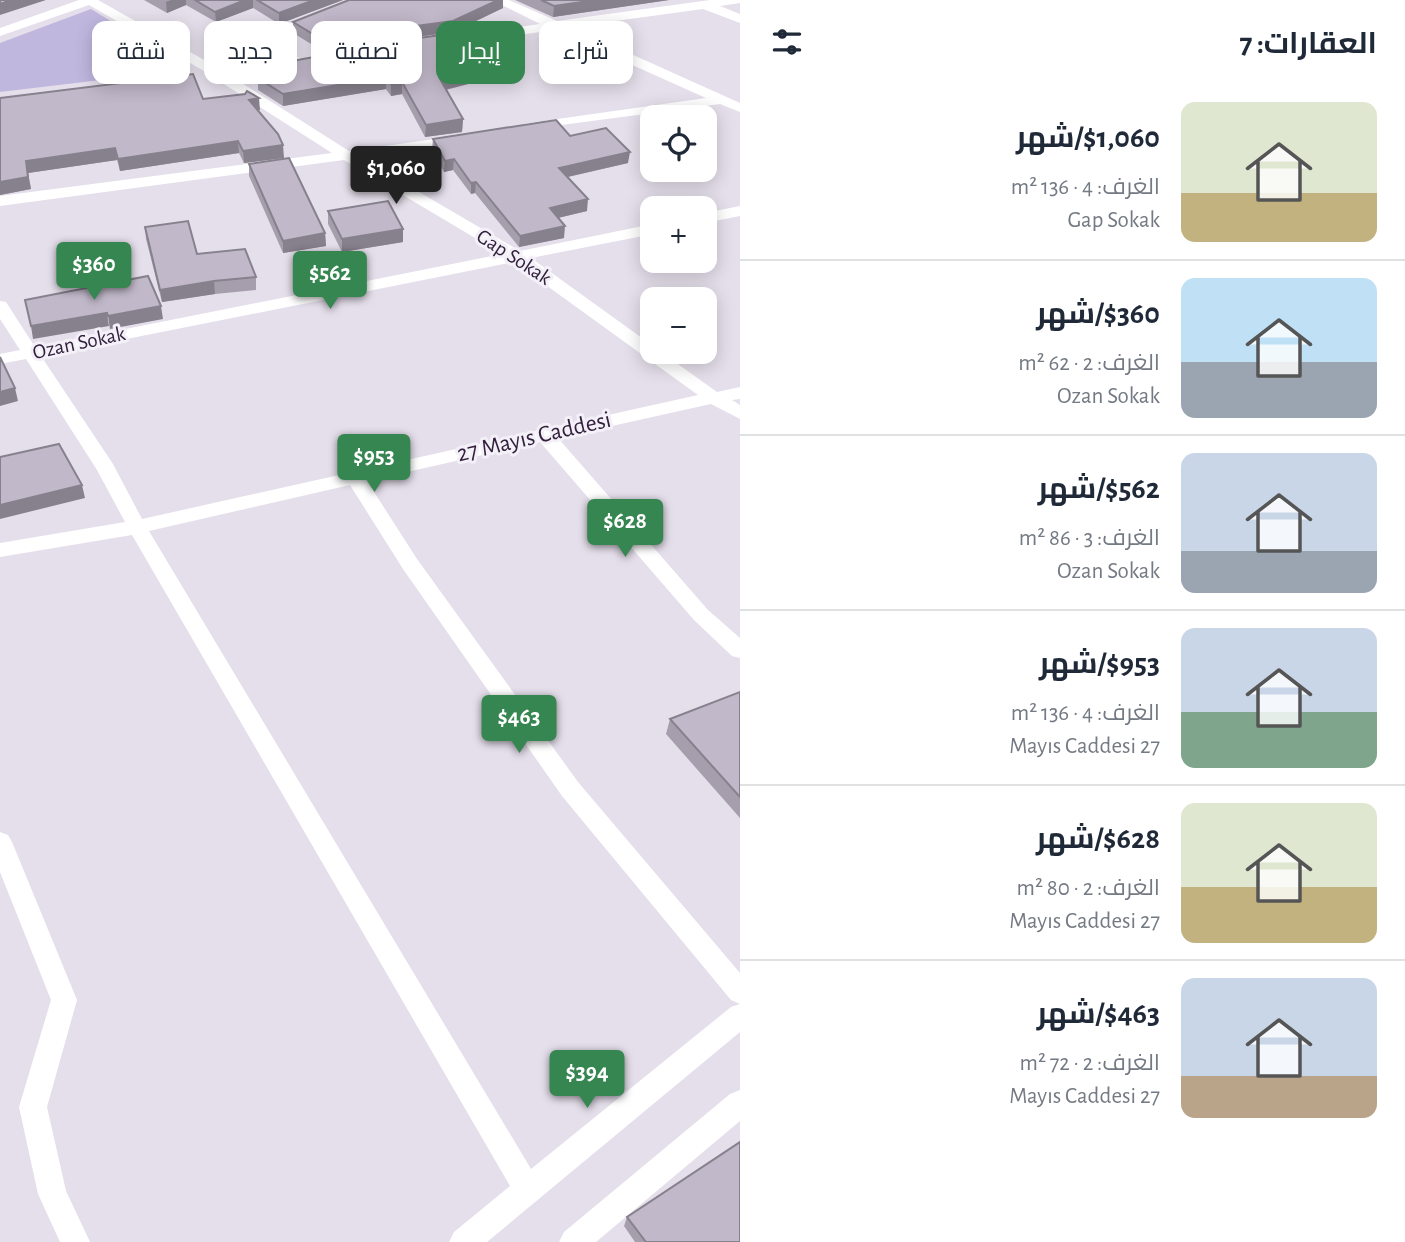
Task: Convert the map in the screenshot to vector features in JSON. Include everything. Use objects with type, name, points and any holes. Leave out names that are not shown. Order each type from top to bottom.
[{"type":"street","points":[[0,32],[90,0]]},
{"type":"street","name":"Gap Sokak","points":[[90,0],[204,66]]},
{"type":"street","points":[[297,25],[363,0]]},
{"type":"street","points":[[498,0],[543,21]]},
{"type":"street","points":[[590,21],[738,0]]},
{"type":"street","points":[[706,5],[740,19]]},
{"type":"street","points":[[422,45],[539,28]]},
{"type":"street","points":[[297,61],[308,60]]},
{"type":"street","points":[[633,61],[740,108]]},
{"type":"street","name":"Gap Sokak","points":[[234,84],[345,155],[517,256],[714,398],[740,413]]},
{"type":"street","points":[[508,130],[722,100]]},
{"type":"street","points":[[0,201],[481,135]]},
{"type":"street","points":[[717,216],[740,211]]},
{"type":"street","name":"Ozan Sokak","points":[[0,359],[640,232]]},
{"type":"street","points":[[0,306],[106,469],[137,527],[528,1190]]},
{"type":"street","name":"27 Mayıs Caddesi","points":[[0,550],[137,527],[740,393]]},
{"type":"street","points":[[545,435],[701,615],[740,650]]},
{"type":"street","points":[[355,478],[410,564],[570,789],[740,992]]},
{"type":"street","points":[[0,842],[64,1000],[33,1107],[52,1194],[75,1242]]},
{"type":"street","points":[[464,1242],[740,1016]]},
{"type":"street","points":[[574,1242],[740,1103]]},
{"type":"shaded area","points":[[91,9],[111,21],[92,21],[92,81],[0,92],[0,43]]},
{"type":"building","points":[[195,0],[245,0],[215,12]]},
{"type":"building","points":[[257,0],[314,0],[279,13]]},
{"type":"building","points":[[349,0],[498,0],[453,21],[436,21],[436,23],[422,25],[422,21],[311,21],[311,33],[296,21]]},
{"type":"building","points":[[541,0],[596,0],[554,6]]},
{"type":"building","points":[[436,36],[436,84],[443,84],[463,119],[426,125],[403,84],[422,84],[422,38]]},
{"type":"building","points":[[311,58],[311,84],[344,84],[283,94],[267,84],[297,84],[297,60]]},
{"type":"building","points":[[190,74],[193,74],[203,99],[245,94],[247,91],[259,98],[249,100],[278,134],[283,145],[243,151],[238,141],[118,159],[115,148],[26,161],[28,177],[0,182],[0,98],[113,84],[190,84]]},
{"type":"building","points":[[556,120],[570,136],[606,128],[630,152],[559,168],[588,199],[550,208],[565,226],[520,236],[476,182],[471,183],[454,159],[445,161],[433,139]]},
{"type":"building","points":[[289,158],[325,233],[283,241],[249,164]]},
{"type":"building","points":[[388,201],[403,229],[342,239],[328,211]]},
{"type":"building","points":[[188,221],[197,254],[245,249],[256,277],[160,290],[145,227]]},
{"type":"building","points":[[148,276],[161,306],[31,326],[25,300]]},
{"type":"building","points":[[0,357],[15,388],[0,392]]},
{"type":"building","points":[[59,444],[82,485],[0,505],[0,457]]},
{"type":"building","points":[[740,692],[740,797],[670,719]]},
{"type":"building","points":[[740,1142],[740,1242],[646,1242],[627,1217]]}]
